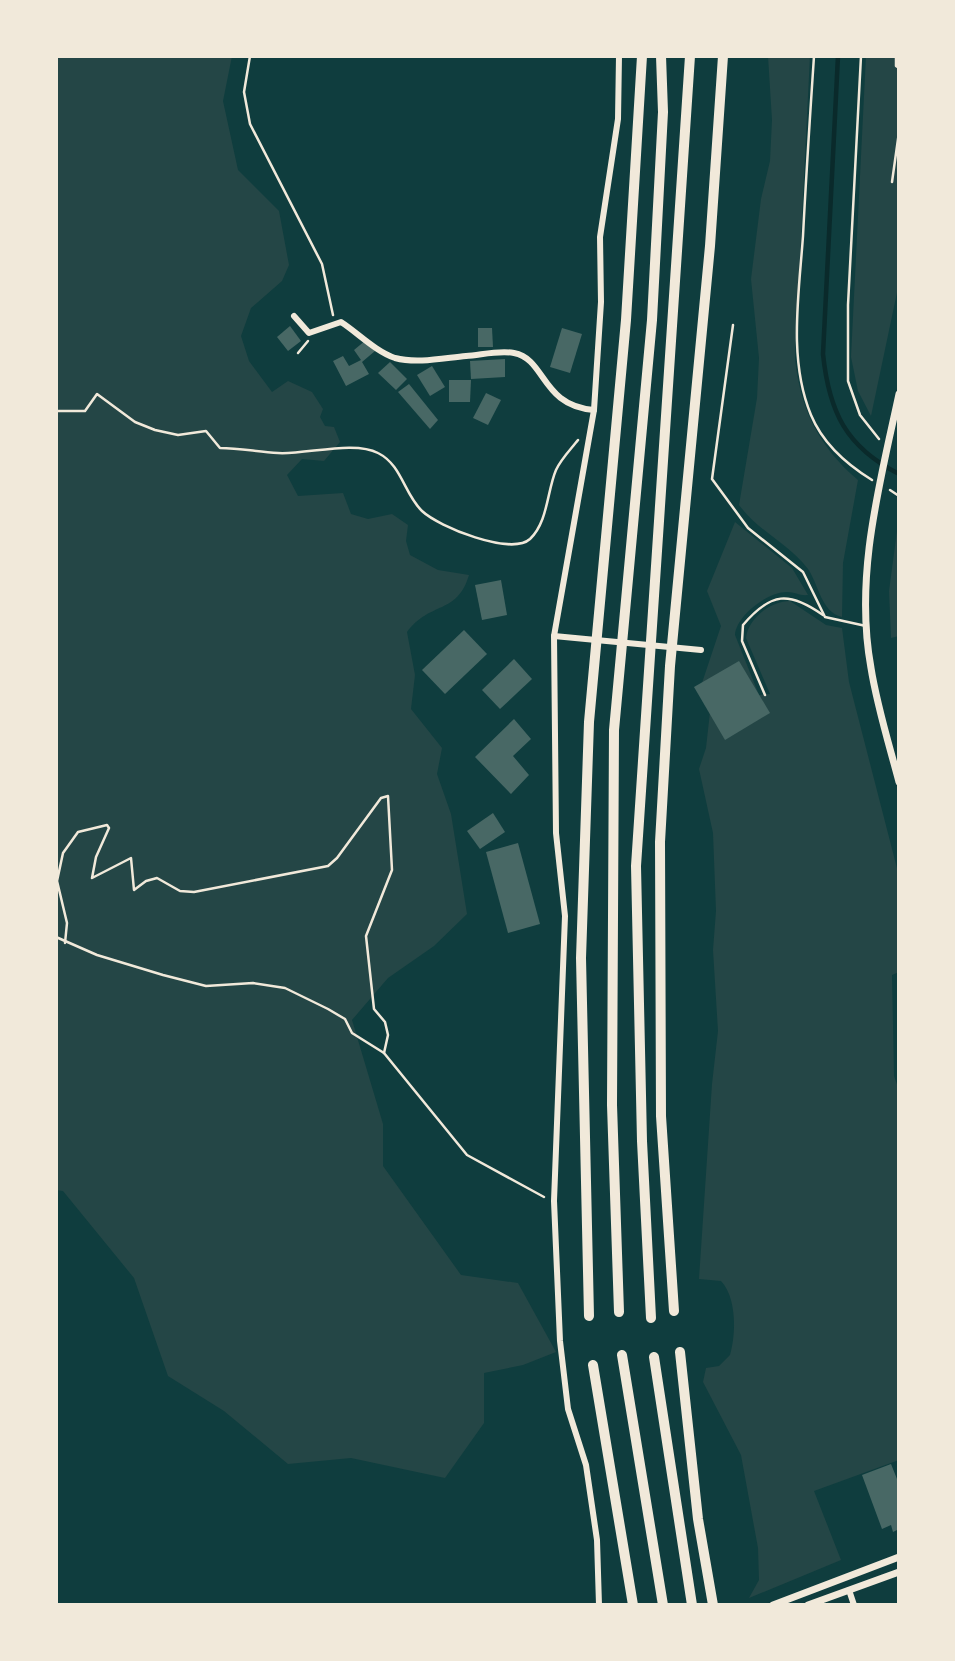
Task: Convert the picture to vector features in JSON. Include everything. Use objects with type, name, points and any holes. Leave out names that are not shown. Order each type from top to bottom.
[{"type":"highway","points":[[589,1316],[581,958],[589,722],[627,307],[642,56]]},
{"type":"highway","points":[[620,1312],[612,1104],[614,730],[652,320],[663,112],[661,56]]},
{"type":"highway","points":[[651,1318],[642,1141],[636,866],[690,56]]},
{"type":"highway","points":[[674,1311],[661,1116],[660,842],[670,666],[710,246],[723,56]]},
{"type":"highway","points":[[680,1352],[698,1519],[713,1605]]},
{"type":"highway","points":[[622,1355],[663,1605]]},
{"type":"highway","points":[[653,1357],[692,1605]]},
{"type":"highway","points":[[593,1365],[633,1605]]},
{"type":"street","points":[[599,1605],[597,1540],[588,1478],[568,1409],[560,1341],[554,1199],[565,916],[556,833],[554,636],[594,410],[601,302],[600,237],[618,119],[619,56]]},
{"type":"street","points":[[294,316],[309,333],[341,322],[378,349],[396,358],[425,360],[514,353],[529,359],[549,388],[566,403],[579,409],[594,410]]},
{"type":"street","points":[[899,394],[887,442],[867,559],[866,626],[870,667],[899,782]]},
{"type":"street","points":[[554,636],[701,650]]},
{"type":"street","points":[[773,1605],[899,1557]]},
{"type":"street","points":[[808,1605],[899,1572]]},
{"type":"street","points":[[849,1590],[854,1605]]},
{"type":"lane","points":[[733,325],[712,479],[748,528],[803,572],[825,617]]},
{"type":"lane","points":[[765,695],[742,641],[743,625],[762,607],[785,596],[796,598],[825,617],[866,626]]},
{"type":"path","points":[[250,56],[244,92],[250,124],[323,264],[329,305],[341,322]]},
{"type":"path","points":[[814,56],[798,323],[800,378],[811,416],[827,442],[850,466],[879,488]]},
{"type":"path","points":[[861,56],[848,305],[849,381],[860,415],[887,442]]},
{"type":"path","points":[[897,56],[896,66],[899,68]]},
{"type":"path","points":[[892,182],[899,132]]},
{"type":"path","points":[[56,411],[85,411],[97,394],[102,394],[135,422],[178,435],[206,431],[220,448],[278,453],[351,449],[377,452],[396,468],[413,500],[424,512],[439,522],[496,545],[525,543],[538,528],[557,467],[592,424]]},
{"type":"path","points":[[889,490],[899,496]]},
{"type":"path","points":[[65,943],[67,923],[57,881],[63,853],[79,832],[107,825],[109,828],[96,857],[92,878],[131,858],[134,890],[146,881],[158,878],[180,891],[194,892],[328,866],[337,858],[381,797],[388,796],[392,870],[366,936],[374,1009],[385,1022],[388,1035],[384,1053]]},
{"type":"path","points":[[56,937],[65,943],[206,986],[253,983],[285,988],[345,1019],[352,1033],[384,1053],[467,1154],[542,1196],[554,1199]]},
{"type":"shaded area","points":[[56,56],[232,56],[223,101],[238,170],[279,211],[289,265],[282,281],[251,308],[241,336],[249,361],[272,392],[288,381],[312,392],[323,409],[320,417],[325,426],[334,427],[340,442],[324,461],[302,459],[287,475],[298,496],[343,493],[351,514],[368,519],[392,514],[408,525],[406,541],[410,555],[438,570],[469,575],[464,588],[457,596],[416,622],[407,632],[415,675],[411,709],[442,748],[437,774],[451,814],[467,914],[434,946],[388,978],[352,1020],[383,1124],[383,1166],[461,1275],[518,1283],[556,1352],[523,1365],[484,1373],[484,1423],[445,1478],[351,1458],[288,1464],[224,1411],[168,1376],[134,1278],[63,1191],[56,1190]]},
{"type":"shaded area","points":[[768,56],[810,56],[795,358],[801,394],[814,426],[832,454],[858,480],[843,563],[842,617],[829,610],[812,575],[800,560],[739,505],[757,398],[759,358],[751,279],[761,199],[770,161],[772,120]]},
{"type":"shaded area","points":[[866,56],[899,56],[899,283],[871,416],[858,391],[851,357]]},
{"type":"shaded area","points":[[899,516],[899,636],[891,638],[889,591]]},
{"type":"shaded area","points":[[735,522],[792,568],[808,595],[787,592],[771,596],[754,606],[737,628],[735,635],[759,695],[770,694],[746,638],[751,624],[768,607],[790,601],[826,625],[842,628],[849,682],[899,876],[899,972],[892,975],[894,1076],[899,1090],[899,1460],[814,1491],[841,1560],[749,1598],[759,1580],[758,1548],[741,1455],[703,1382],[706,1368],[719,1366],[730,1355],[734,1327],[732,1306],[721,1281],[699,1279],[718,1031],[713,950],[716,911],[713,833],[699,769],[706,748],[710,712],[699,692],[721,626],[707,591]]},
{"type":"building","points":[[290,326],[301,341],[288,351],[277,337]]},
{"type":"building","points":[[478,328],[492,328],[493,347],[478,347]]},
{"type":"building","points":[[562,328],[582,334],[570,373],[550,367]]},
{"type":"building","points":[[366,340],[375,351],[362,362],[369,374],[346,386],[333,361],[343,356],[349,366],[361,360],[354,350]]},
{"type":"building","points":[[505,359],[505,377],[471,379],[470,361]]},
{"type":"building","points":[[390,362],[407,379],[396,390],[378,373]]},
{"type":"building","points":[[432,366],[445,387],[430,396],[417,375]]},
{"type":"building","points":[[449,380],[471,380],[470,402],[449,402]]},
{"type":"building","points":[[409,384],[438,420],[430,429],[398,392]]},
{"type":"building","points":[[486,393],[501,400],[488,425],[473,418]]},
{"type":"building","points":[[501,580],[507,615],[482,620],[475,585]]},
{"type":"building","points":[[464,630],[487,654],[445,694],[422,670]]},
{"type":"building","points":[[514,659],[532,679],[500,709],[482,690]]},
{"type":"building","points":[[739,661],[770,713],[725,740],[694,687]]},
{"type":"building","points":[[514,719],[531,739],[513,756],[529,775],[511,794],[475,757]]},
{"type":"building","points":[[493,813],[505,832],[480,849],[467,831]]},
{"type":"building","points":[[518,843],[540,924],[508,933],[486,852]]},
{"type":"building","points":[[891,1464],[899,1484],[899,1529],[893,1532],[891,1525],[882,1529],[862,1475]]},
{"type":"waterway","points":[[838,56],[823,354],[826,375],[843,426],[866,452],[899,474]]}]
